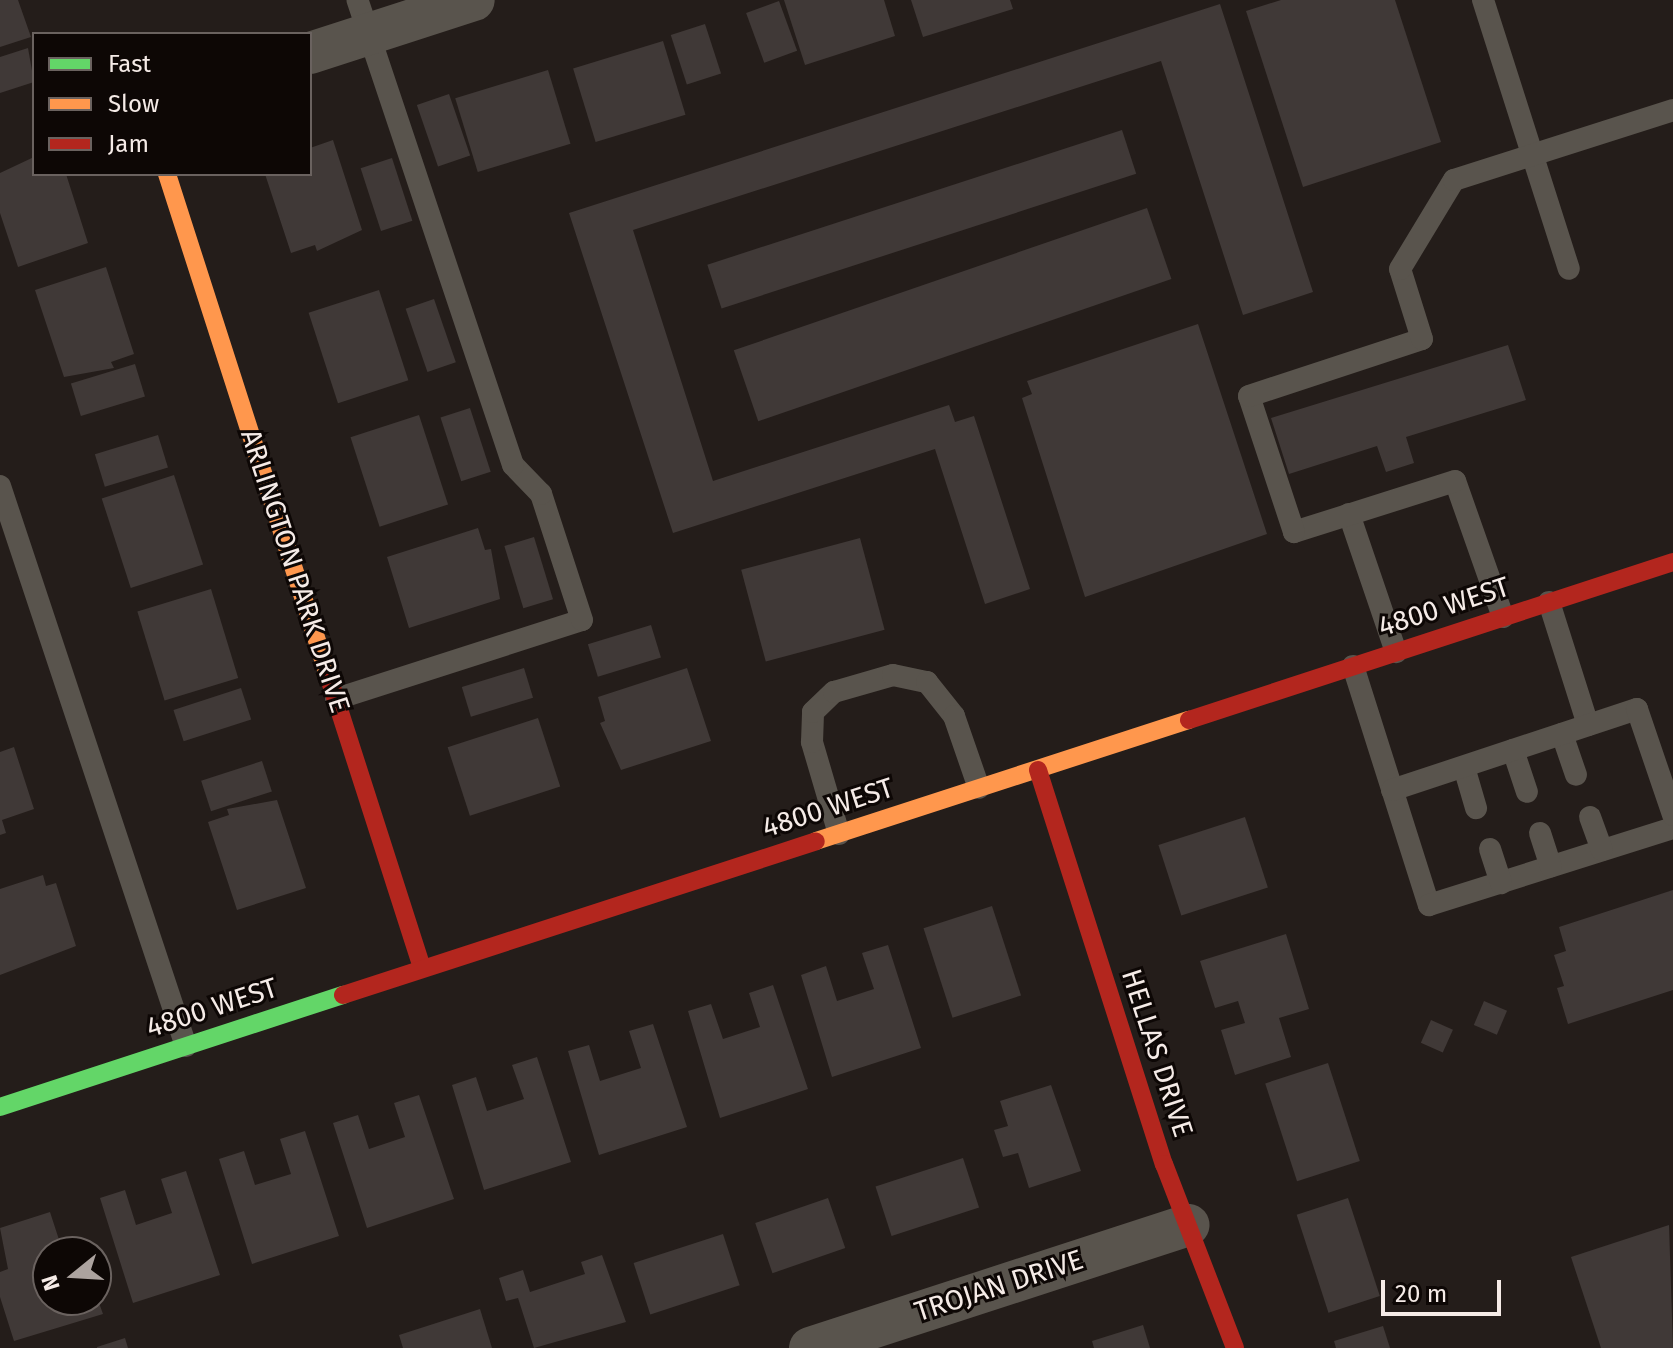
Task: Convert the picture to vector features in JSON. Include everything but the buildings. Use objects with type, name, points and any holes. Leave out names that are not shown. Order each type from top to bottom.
[{"type":"main road","name":"ARLINGTON PARK DRIVE","points":[[168,176],[422,968]]},
{"type":"main road","name":"4800 WEST","points":[[0,1107],[1673,562]]},
{"type":"main road","name":"HELLAS DRIVE","points":[[1038,770],[1189,1225],[1235,1348]]},
{"type":"street","points":[[312,52],[363,17],[474,0]]},
{"type":"street","name":"TROJAN DRIVE","points":[[810,1348],[1189,1225]]},
{"type":"lane","points":[[1483,0],[1569,269]]},
{"type":"lane","points":[[336,699],[582,620],[541,494],[513,465],[363,17]]},
{"type":"lane","points":[[1503,617],[1455,481],[1294,532],[1249,396],[1422,339],[1400,269],[1454,180],[1534,157],[1673,110]]},
{"type":"lane","points":[[0,486],[186,1046]]},
{"type":"lane","points":[[1349,514],[1396,652]]},
{"type":"lane","points":[[1549,602],[1588,725]]},
{"type":"lane","points":[[1353,666],[1429,905],[1673,828]]},
{"type":"lane","points":[[839,834],[812,742],[813,712],[834,692],[893,675],[927,682],[954,716],[979,788]]},
{"type":"lane","points":[[1392,790],[1637,709],[1673,815]]},
{"type":"lane","points":[[1562,734],[1576,775]]},
{"type":"lane","points":[[1513,750],[1527,792]]},
{"type":"lane","points":[[1464,767],[1476,808]]},
{"type":"lane","points":[[1590,817],[1602,850]]},
{"type":"lane","points":[[1540,833],[1551,866]]},
{"type":"lane","points":[[1490,849],[1501,883]]},
{"type":"traffic: fast","points":[[0,1107],[343,995]]},
{"type":"traffic: slow","points":[[168,176],[329,678]]},
{"type":"traffic: slow","points":[[816,841],[1189,720]]},
{"type":"traffic: jam","points":[[1189,720],[1673,562]]},
{"type":"traffic: jam","points":[[329,678],[422,968]]},
{"type":"traffic: jam","points":[[1038,770],[1164,1164],[1235,1348]]},
{"type":"traffic: jam","points":[[343,995],[816,841]]}]
